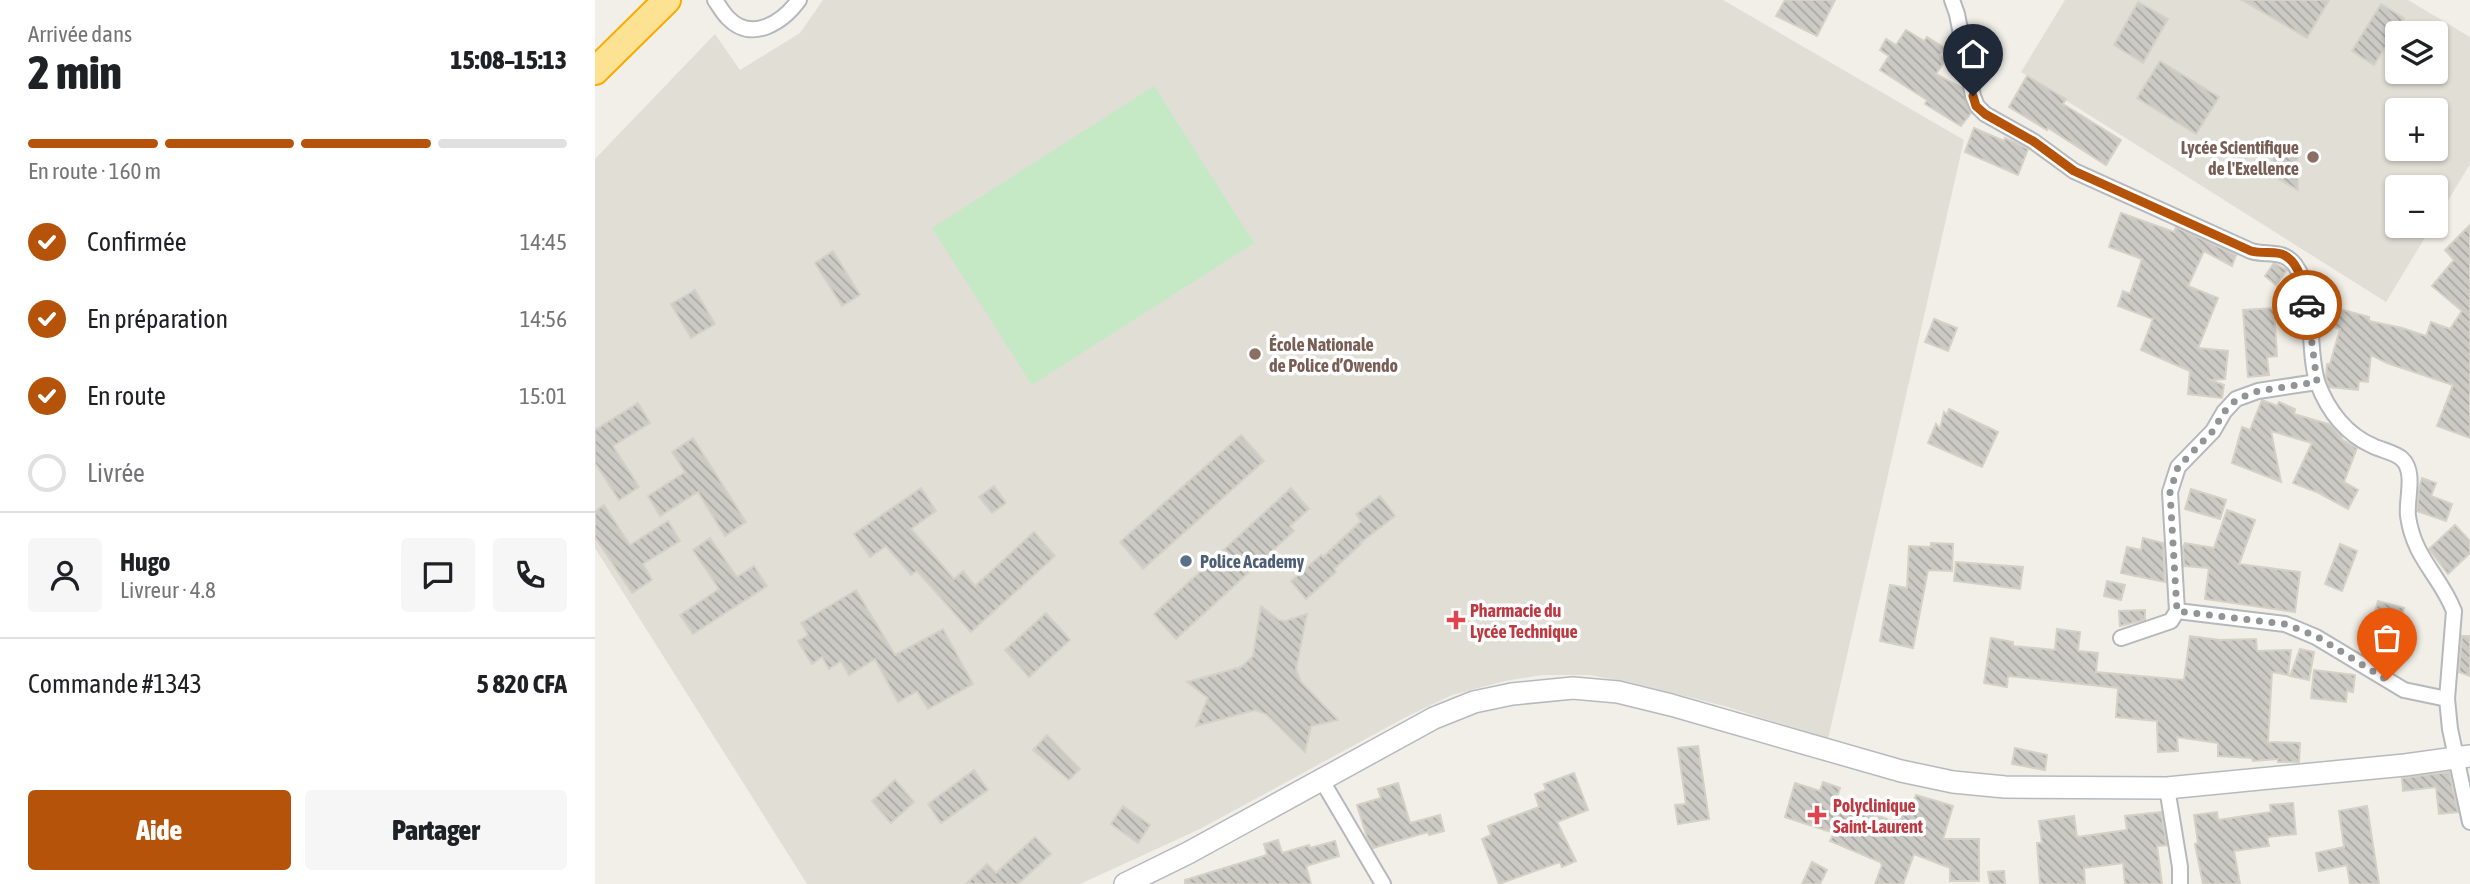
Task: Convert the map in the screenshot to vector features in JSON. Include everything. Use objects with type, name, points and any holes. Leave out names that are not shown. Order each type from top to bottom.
[{"type":"highway","points":[[595,71],[667,0]]},
{"type":"street","points":[[715,0],[729,20],[742,27],[756,29],[781,20],[799,0]]},
{"type":"street","points":[[1952,0],[1973,96],[1976,106],[1985,114],[2033,141],[2074,171],[2251,251],[2263,255],[2284,254],[2295,265],[2307,299],[2317,382],[2332,414],[2360,441],[2401,457],[2407,466],[2408,513],[2412,536],[2418,553],[2454,611],[2447,699],[2463,758],[2470,822]]},
{"type":"street","points":[[2121,638],[2171,621],[2177,611],[2170,492],[2178,467],[2213,431],[2224,412],[2237,399],[2258,391],[2317,382]]},
{"type":"street","points":[[2177,611],[2285,624],[2316,636],[2404,690],[2447,699]]},
{"type":"street","points":[[1130,883],[1412,729],[1454,709],[1512,694],[1573,688],[1643,697],[1834,754],[1953,782],[2004,787],[2167,788],[2463,758]]},
{"type":"street","points":[[1321,779],[1383,884]]},
{"type":"street","points":[[2167,788],[2180,867],[2180,884]]},
{"type":"shaded area","name":"École Nationale de Police d’Owendo","points":[[823,0],[1723,0],[1964,140],[1828,739],[1728,707],[1629,682],[1589,675],[1542,675],[1505,681],[1452,695],[1408,716],[1200,829],[1080,884],[807,884],[595,548],[595,159],[715,34],[740,70],[800,33]]},
{"type":"shaded area","name":"Lycée Scientifique de l'Exellence","points":[[2065,0],[2408,0],[2443,21],[2385,21],[2385,84],[2448,84],[2448,24],[2470,37],[2470,164],[2448,200],[2448,175],[2385,175],[2385,238],[2425,238],[2386,302],[2021,72]]},
{"type":"green space","points":[[1154,86],[1254,243],[1032,385],[932,228]]},
{"type":"building","points":[[1785,0],[1835,0],[1817,36],[1776,16]]},
{"type":"building","points":[[2242,0],[2329,0],[2307,38]]},
{"type":"building","points":[[2138,2],[2168,19],[2143,63],[2114,45]]},
{"type":"building","points":[[2381,4],[2404,18],[2402,21],[2385,21],[2385,48],[2374,65],[2352,51]]},
{"type":"building","points":[[1906,30],[1924,41],[1927,37],[1945,48],[1940,55],[1946,59],[1936,74],[1962,88],[1971,113],[1961,126],[1925,104],[1927,100],[1880,70],[1889,56],[1880,50],[1886,39],[1896,45]]},
{"type":"building","points":[[2160,61],[2219,97],[2196,134],[2137,98]]},
{"type":"building","points":[[2027,76],[2066,99],[2063,104],[2121,140],[2106,165],[2009,107]]},
{"type":"building","points":[[1974,128],[2028,149],[2018,175],[1965,152]]},
{"type":"building","points":[[2281,144],[2297,153],[2298,190],[2266,172]]},
{"type":"building","points":[[2121,213],[2174,232],[2176,227],[2236,255],[2232,266],[2204,251],[2188,286],[2218,298],[2198,348],[2228,351],[2225,379],[2210,380],[2224,385],[2222,398],[2188,394],[2190,371],[2141,350],[2153,319],[2118,306],[2123,291],[2130,294],[2142,259],[2109,247]]},
{"type":"building","points":[[2470,225],[2470,438],[2437,426],[2453,385],[2371,355],[2368,382],[2359,381],[2358,390],[2329,387],[2326,377],[2327,364],[2330,364],[2340,329],[2331,326],[2336,308],[2369,317],[2369,321],[2426,336],[2431,322],[2450,329],[2462,311],[2432,286],[2454,260],[2445,250]]},
{"type":"building","points":[[833,251],[860,295],[842,306],[815,263]]},
{"type":"building","points":[[2274,263],[2287,270],[2276,285],[2265,276]]},
{"type":"building","points":[[695,290],[715,324],[691,338],[671,304]]},
{"type":"building","points":[[2274,308],[2277,356],[2267,357],[2269,375],[2248,377],[2243,310]]},
{"type":"building","points":[[1934,319],[1957,328],[1948,351],[1925,342]]},
{"type":"building","points":[[2262,400],[2277,406],[2279,402],[2295,409],[2294,414],[2331,425],[2341,439],[2357,448],[2344,482],[2358,490],[2348,509],[2293,483],[2312,443],[2271,431],[2281,482],[2232,463],[2242,427],[2250,430]]},
{"type":"building","points":[[638,403],[650,423],[613,446],[639,487],[619,500],[595,463],[595,430]]},
{"type":"building","points":[[1949,409],[1998,432],[1982,467],[1928,443],[1936,424],[1940,429],[1944,412],[1947,415]]},
{"type":"building","points":[[1241,435],[1264,461],[1143,569],[1120,542]]},
{"type":"building","points":[[693,438],[746,522],[725,536],[698,492],[660,516],[648,496],[685,472],[672,452]]},
{"type":"building","points":[[2422,478],[2436,483],[2431,496],[2452,504],[2446,521],[2417,511]]},
{"type":"building","points":[[994,486],[1006,503],[992,513],[979,497]]},
{"type":"building","points":[[921,488],[936,511],[911,529],[954,579],[963,571],[975,586],[1034,532],[1055,556],[971,632],[917,571],[911,575],[886,546],[870,557],[854,534]]},
{"type":"building","points":[[1291,488],[1309,509],[1290,526],[1294,531],[1176,639],[1154,614]]},
{"type":"building","points":[[2191,489],[2226,500],[2220,519],[2185,509]]},
{"type":"building","points":[[1380,496],[1395,516],[1360,543],[1334,569],[1336,572],[1306,599],[1291,581],[1321,555],[1323,557],[1361,521],[1356,514]]},
{"type":"building","points":[[604,505],[630,545],[668,521],[680,541],[643,564],[652,580],[632,593],[595,537],[595,511]]},
{"type":"building","points":[[2227,510],[2255,520],[2239,564],[2300,572],[2295,612],[2205,599],[2209,568],[2184,566],[2183,547],[2185,543],[2214,548]]},
{"type":"building","points":[[2455,525],[2470,541],[2470,553],[2448,574],[2429,549]]},
{"type":"building","points":[[710,538],[737,577],[754,566],[767,586],[693,634],[680,615],[719,589],[693,550]]},
{"type":"building","points":[[2143,538],[2163,543],[2165,582],[2121,573],[2127,547],[2141,550]]},
{"type":"building","points":[[1931,543],[1953,544],[1952,571],[1928,570],[1913,648],[1880,641],[1890,585],[1907,588],[1909,546],[1931,547]]},
{"type":"building","points":[[2340,544],[2357,551],[2342,591],[2325,584]]},
{"type":"building","points":[[1956,562],[2023,567],[2020,589],[1954,581]]},
{"type":"building","points":[[2107,581],[2125,585],[2121,600],[2104,596]]},
{"type":"building","points":[[856,590],[895,655],[943,629],[973,684],[928,709],[917,691],[898,702],[875,659],[849,675],[841,661],[829,669],[822,657],[812,664],[798,641],[808,635],[801,623]]},
{"type":"building","points":[[2378,601],[2404,608],[2398,630],[2372,622]]},
{"type":"building","points":[[1261,606],[1279,620],[1285,621],[1307,614],[1296,669],[1301,682],[1338,720],[1311,726],[1305,752],[1266,714],[1255,710],[1196,726],[1208,698],[1187,682],[1241,667],[1253,656]]},
{"type":"building","points":[[2145,610],[2145,620],[2120,626],[2119,611]]},
{"type":"building","points":[[1046,613],[1070,640],[1029,677],[1005,650]]},
{"type":"building","points":[[2057,629],[2080,632],[2078,651],[2098,653],[2096,672],[2184,680],[2190,636],[2220,640],[2256,639],[2257,651],[2291,650],[2288,675],[2272,672],[2268,742],[2300,743],[2299,762],[2278,762],[2278,759],[2253,761],[2252,758],[2218,756],[2218,743],[2177,737],[2178,751],[2158,752],[2157,721],[2116,717],[2118,688],[2008,676],[2007,687],[1984,683],[1991,638],[2013,642],[2013,646],[2055,650]]},
{"type":"building","points":[[2462,636],[2470,636],[2470,676],[2459,672]]},
{"type":"building","points":[[2300,649],[2314,652],[2309,680],[2290,676]]},
{"type":"building","points":[[2314,670],[2355,675],[2353,692],[2347,691],[2346,702],[2311,698]]},
{"type":"building","points":[[1047,735],[1080,769],[1069,780],[1033,750]]},
{"type":"building","points":[[1698,746],[1709,819],[1678,824],[1675,805],[1686,804],[1678,748]]},
{"type":"building","points":[[2015,748],[2047,755],[2045,770],[2012,764]]},
{"type":"building","points":[[974,770],[988,790],[941,823],[928,804]]},
{"type":"building","points":[[2449,772],[2458,812],[2439,814],[2436,787],[2403,791],[2402,778]]},
{"type":"building","points":[[1574,773],[1588,810],[1557,822],[1576,861],[1562,867],[1560,862],[1499,884],[1482,839],[1491,835],[1488,826],[1539,807],[1535,794],[1546,790],[1544,784]]},
{"type":"building","points":[[895,780],[914,802],[891,823],[872,801]]},
{"type":"building","points":[[1823,782],[1840,788],[1835,805],[1860,816],[1862,809],[1894,822],[1900,802],[1912,806],[1916,795],[1953,806],[1943,839],[1979,839],[1979,881],[1950,881],[1950,868],[1914,854],[1903,884],[1875,884],[1882,865],[1880,862],[1830,841],[1834,833],[1785,817],[1795,783],[1820,791]]},
{"type":"building","points":[[1398,783],[1410,823],[1440,815],[1444,831],[1429,835],[1428,832],[1373,848],[1357,805],[1381,798],[1378,789]]},
{"type":"building","points":[[2293,803],[2296,834],[2267,837],[2269,846],[2234,851],[2240,884],[2203,884],[2195,844],[2198,843],[2194,815],[2217,812],[2218,820],[2271,812],[2270,805]]},
{"type":"building","points":[[1123,806],[1150,825],[1138,843],[1111,824]]},
{"type":"building","points":[[2367,806],[2379,884],[2350,884],[2347,865],[2319,871],[2316,853],[2344,847],[2339,811]]},
{"type":"building","points":[[2161,812],[2167,845],[2157,846],[2162,884],[2125,884],[2123,863],[2084,868],[2085,884],[2040,884],[2037,843],[2042,843],[2039,821],[2074,816],[2077,837],[2127,830],[2125,816]]},
{"type":"building","points":[[1035,837],[1051,854],[1018,884],[966,884],[987,864],[996,873]]},
{"type":"building","points":[[1278,840],[1282,853],[1335,841],[1339,856],[1306,866],[1311,884],[1185,884],[1185,880],[1267,855],[1264,844]]},
{"type":"building","points":[[1812,862],[1827,870],[1820,884],[1802,884]]},
{"type":"building","points":[[2004,871],[2005,884],[1990,884],[1988,872]]},
{"type":"way so far","points":[[2307,305],[2317,382],[2258,391],[2237,399],[2224,412],[2213,431],[2178,467],[2170,492],[2177,611],[2285,624],[2316,636],[2387,680]]},
{"type":"place","name":"Lycée Scientifique de l'Exellence","points":[[2313,157]]},
{"type":"place","name":"École Nationale de Police d’Owendo","points":[[1255,354]]},
{"type":"place","name":"Police Academy","points":[[1186,561]]},
{"type":"place","name":"Pharmacie du Lycée Technique","points":[[1456,620]]},
{"type":"place","name":"Polyclinique Saint-Laurent","points":[[1817,815]]},
{"type":"route","points":[[1973,96],[1976,106],[1985,114],[2033,141],[2074,171],[2251,251],[2263,255],[2284,254],[2295,265],[2302,280],[2307,305]]}]
